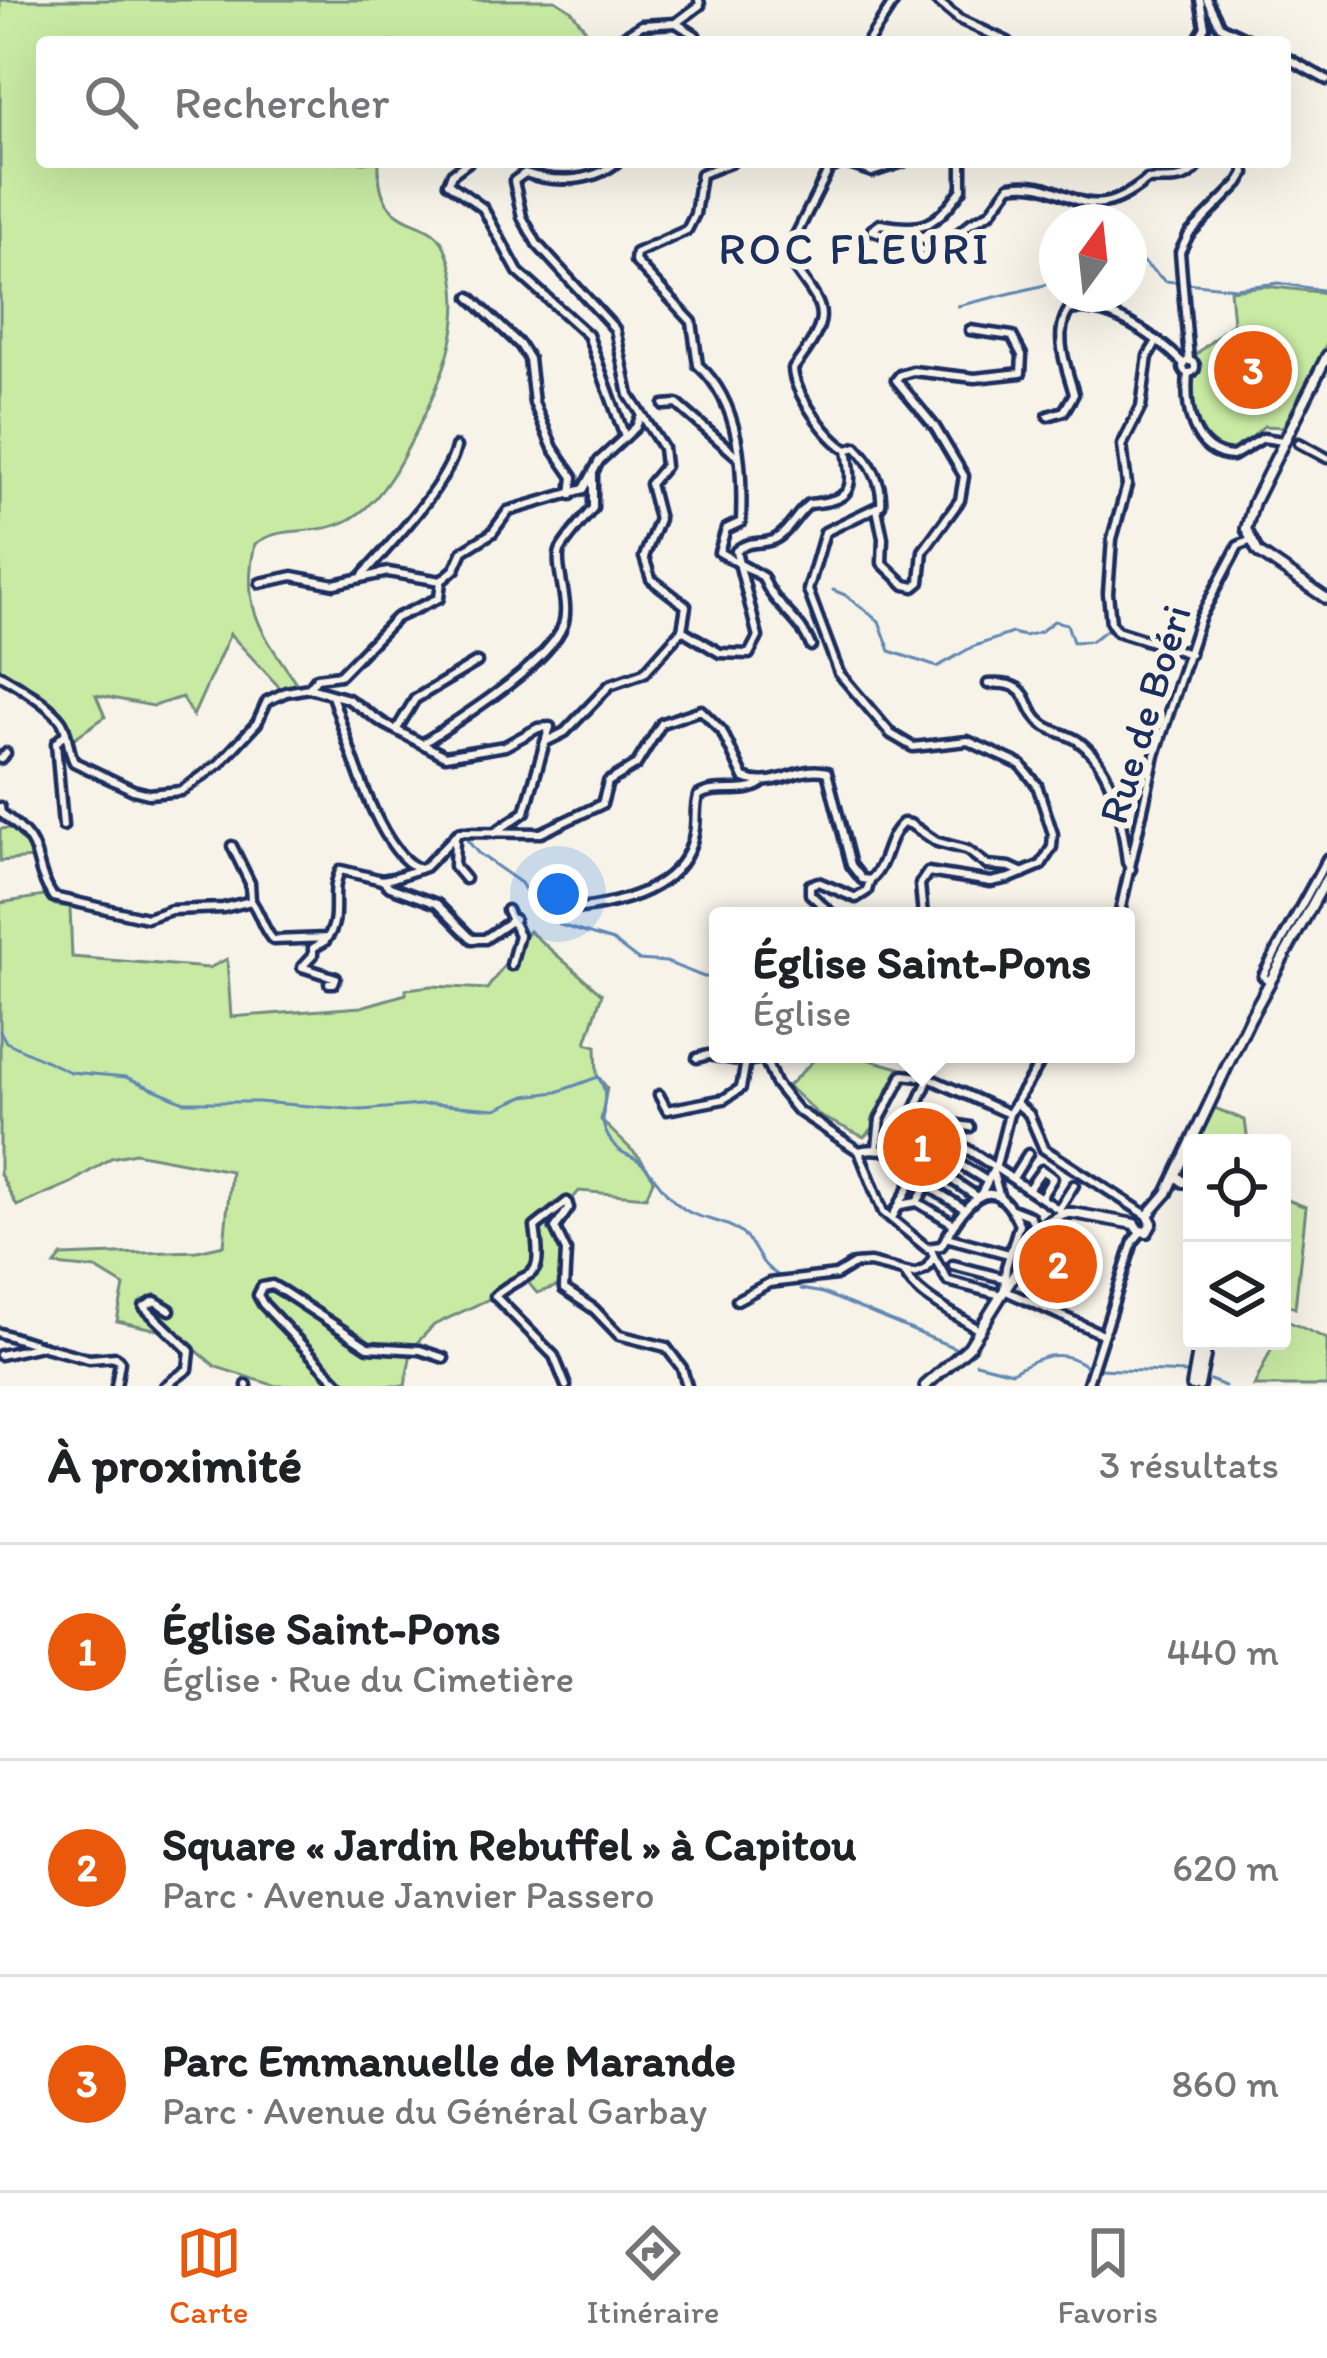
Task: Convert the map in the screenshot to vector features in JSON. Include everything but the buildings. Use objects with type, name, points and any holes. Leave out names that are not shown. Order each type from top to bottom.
[{"type":"main road","points":[[1327,356],[1283,441],[1246,529],[1258,552],[1327,599]]},
{"type":"main road","points":[[1196,1134],[1269,981],[1327,878]]},
{"type":"main road","points":[[1196,1134],[1197,1127]]},
{"type":"main road","points":[[1138,1228],[1137,1217],[1146,1215],[1183,1172]]},
{"type":"main road","points":[[1178,1177],[1183,1182]]},
{"type":"main road","points":[[925,1386],[969,1347],[1038,1233],[1061,1210],[1138,1228],[1152,1226],[1146,1215]]},
{"type":"main road","points":[[1196,1386],[1202,1350]]},
{"type":"street","points":[[625,36],[642,25],[676,23],[700,5],[699,0]]},
{"type":"street","points":[[872,36],[895,0]]},
{"type":"street","points":[[936,0],[958,19],[995,36]]},
{"type":"street","points":[[1200,36],[1205,27],[1203,0]]},
{"type":"street","points":[[1203,0],[1220,26],[1241,36]]},
{"type":"street","points":[[676,23],[691,36]]},
{"type":"street","points":[[1291,60],[1327,80]]},
{"type":"street","points":[[460,168],[448,183],[472,196],[518,272],[588,335],[625,437]]},
{"type":"street","points":[[544,742],[565,732],[610,686],[644,673],[682,630],[686,606],[651,579],[644,557],[658,519],[650,484],[665,466],[663,448],[629,394],[610,320],[537,244],[522,217],[514,182],[525,172],[546,180],[603,174],[610,168]]},
{"type":"street","points":[[717,168],[701,174],[695,214],[687,230],[636,253],[635,261],[692,322],[694,356],[723,395],[744,470],[741,522],[726,529],[719,552],[763,577],[770,594],[798,620],[811,646]]},
{"type":"street","points":[[682,630],[720,653],[749,654],[758,637],[736,551],[744,543],[771,541],[784,533],[808,504],[845,496],[852,479],[847,450],[833,441],[793,381],[793,370],[823,316],[819,300],[786,255],[831,168]]},
{"type":"street","points":[[860,168],[872,172],[884,168]]},
{"type":"street","points":[[870,168],[872,172]]},
{"type":"street","points":[[962,168],[962,189],[934,222],[917,229],[880,224],[872,230],[928,252],[938,251],[990,213],[1010,186],[1036,184],[1072,202],[1111,203],[1147,180],[1175,182],[1196,168]]},
{"type":"street","points":[[1244,168],[1239,183],[1184,241],[1180,281],[1184,370],[1188,373],[1185,405],[1209,448],[1233,456],[1259,439],[1283,441]]},
{"type":"street","points":[[470,297],[520,344],[529,359],[534,403],[553,448],[573,477],[571,495]]},
{"type":"street","points":[[1048,416],[1064,411],[1073,394],[1063,361],[1063,318],[1070,310],[1085,309],[1120,321],[1186,362]]},
{"type":"street","points":[[847,450],[856,447],[866,458],[882,492],[878,509],[881,563],[905,585],[914,587],[920,582],[925,547],[960,500],[964,476],[935,428],[896,380],[913,371],[961,378],[1021,373],[1022,355],[1012,336],[970,329]]},
{"type":"street","points":[[1156,343],[1148,356],[1141,407],[1122,446],[1127,485],[1112,539],[1111,623],[1117,631],[1190,654]]},
{"type":"street","points":[[664,406],[676,404],[696,417],[741,459]]},
{"type":"street","points":[[309,688],[317,678],[340,675],[396,618],[440,598],[441,581],[455,569],[463,551],[491,533],[508,511],[584,489],[641,415]]},
{"type":"street","points":[[1299,443],[1327,458]]},
{"type":"street","points":[[360,578],[450,466],[456,447]]},
{"type":"street","points":[[422,744],[479,709],[560,632],[566,610],[559,555],[595,504],[592,473]]},
{"type":"street","points":[[878,509],[825,532],[808,590],[839,673],[891,734],[913,747],[968,741],[1021,765],[1032,776],[1053,835],[1041,865],[1023,873],[992,882],[928,872],[920,884],[922,907]]},
{"type":"street","name":"Rue de Boéri","points":[[1121,907],[1150,773],[1200,618],[1238,546],[1250,541]]},
{"type":"street","points":[[260,583],[292,576],[334,584],[388,572],[441,581]]},
{"type":"street","points":[[397,729],[415,699],[477,662]]},
{"type":"street","points":[[0,675],[29,691],[40,706],[56,715],[74,763],[149,794],[181,790],[219,764],[257,723],[267,701],[309,688],[348,699],[422,744],[452,755],[505,746],[538,728],[550,727],[526,812],[491,835]]},
{"type":"street","points":[[988,684],[1019,690],[1043,724],[1071,736],[1093,755],[1122,814],[1131,868]]},
{"type":"street","points":[[332,696],[364,790],[388,841],[400,858],[419,869]]},
{"type":"street","points":[[382,880],[432,862],[465,830],[491,835],[547,832],[570,817],[597,809],[608,782],[636,765],[662,724],[701,710],[722,731],[738,771],[761,784]]},
{"type":"street","points":[[63,826],[56,743],[65,734]]},
{"type":"street","points":[[563,910],[615,904],[658,886],[690,844],[698,796],[708,790],[754,789],[805,770],[827,772],[851,865],[862,879],[870,880]]},
{"type":"street","points":[[0,807],[32,839],[52,897],[147,918],[171,910],[223,908],[251,901]]},
{"type":"street","points":[[824,907],[810,894],[813,882],[856,898],[867,891],[892,834],[902,824],[910,824],[937,842],[967,850],[987,865],[1023,873]]},
{"type":"street","points":[[455,836],[454,866],[465,879]]},
{"type":"street","points":[[232,846],[250,883],[251,901],[273,940],[326,938]]},
{"type":"street","points":[[1269,981],[1263,976],[1327,859]]},
{"type":"street","points":[[329,983],[336,978],[302,967],[336,921],[337,872],[382,880],[436,904],[466,937],[476,940],[492,936],[514,920]]},
{"type":"street","points":[[507,910],[519,935],[511,964]]},
{"type":"street","points":[[698,1058],[709,1055]]},
{"type":"street","points":[[659,1095],[667,1110],[724,1099],[741,1088],[746,1063]]},
{"type":"street","points":[[766,1063],[797,1110],[860,1151],[878,1202],[932,1253],[948,1281],[1002,1292],[1102,1334]]},
{"type":"street","points":[[737,1300],[770,1283],[836,1275],[854,1264],[870,1263],[905,1273],[926,1269],[963,1208],[988,1181],[1009,1114],[1040,1063]]},
{"type":"street","points":[[877,1147],[880,1119],[903,1075],[928,1078],[1009,1114]]},
{"type":"street","points":[[928,1078],[912,1117],[970,1127]]},
{"type":"street","points":[[1017,1104],[1029,1114],[1043,1149],[1146,1215]]},
{"type":"street","points":[[860,1151],[877,1147],[923,1161],[933,1159],[941,1136],[947,1136],[1061,1210],[1074,1185]]},
{"type":"street","points":[[1013,1178],[1028,1154]]},
{"type":"street","points":[[917,1202],[945,1155],[988,1181]]},
{"type":"street","points":[[892,1218],[923,1161]]},
{"type":"street","points":[[994,1168],[1000,1198]]},
{"type":"street","points":[[935,1169],[979,1195],[1000,1198],[1030,1216],[1038,1233]]},
{"type":"street","points":[[1029,1188],[1042,1170],[1053,1178],[1042,1197]]},
{"type":"street","points":[[926,1185],[963,1208]]},
{"type":"street","points":[[566,1386],[554,1356],[495,1296],[533,1273],[540,1252],[536,1227],[566,1202],[569,1208],[555,1228],[566,1251],[564,1289],[594,1309],[619,1335],[666,1347],[682,1368],[687,1386]]},
{"type":"street","points":[[901,1205],[917,1202],[954,1224]]},
{"type":"street","points":[[1002,1292],[1019,1224],[1012,1209]]},
{"type":"street","points":[[1087,1386],[1138,1228]]},
{"type":"street","points":[[946,1238],[1009,1254]]},
{"type":"street","points":[[953,1264],[1004,1278]]},
{"type":"street","points":[[905,1273],[921,1294],[980,1331]]},
{"type":"street","points":[[341,1386],[263,1304],[262,1288],[272,1285],[368,1347],[420,1350],[444,1358]]},
{"type":"street","points":[[165,1386],[188,1369],[191,1357],[144,1307],[155,1301],[170,1310]]},
{"type":"street","points":[[0,1333],[88,1359],[116,1357],[120,1362],[116,1386]]},
{"type":"street","points":[[0,1355],[41,1346]]},
{"type":"green space","points":[[0,0],[555,0],[571,10],[587,36],[36,36],[36,168],[379,168],[380,185],[395,212],[428,229],[445,248],[453,272],[455,319],[445,366],[426,410],[376,498],[358,514],[331,527],[279,533],[255,544],[252,603],[264,634],[297,684],[282,690],[230,634],[193,716],[182,697],[153,706],[96,695],[105,717],[70,741],[52,710],[0,674]]},
{"type":"green space","points":[[1265,286],[1327,293],[1327,343],[1283,427],[1264,426],[1236,452],[1220,449],[1208,441],[1195,416],[1194,356],[1233,323],[1230,290]]},
{"type":"green space","points":[[18,827],[33,858],[0,861],[0,829]]},
{"type":"green space","points":[[44,896],[55,905],[70,907],[72,957],[209,968],[227,959],[231,1017],[361,1007],[406,994],[406,989],[432,986],[487,989],[529,931],[602,994],[586,1043],[596,1046],[597,1075],[607,1088],[601,1120],[640,1158],[654,1179],[646,1197],[579,1191],[551,1225],[562,1252],[558,1286],[537,1293],[527,1281],[434,1325],[412,1348],[405,1386],[276,1386],[216,1367],[177,1334],[117,1321],[124,1286],[96,1269],[55,1265],[62,1256],[197,1251],[224,1245],[231,1171],[135,1153],[111,1158],[71,1183],[17,1206],[0,1174],[0,903]]},
{"type":"green space","points":[[811,1063],[881,1063],[899,1068],[872,1120],[875,1126],[864,1137],[820,1116],[788,1086]]},
{"type":"green space","points":[[1212,1107],[1245,1120],[1247,1134],[1202,1134]]},
{"type":"green space","points":[[1291,1201],[1306,1207],[1295,1308],[1291,1306]]},
{"type":"green space","points":[[1291,1323],[1327,1339],[1327,1386],[1254,1386],[1271,1350],[1291,1350]]},
{"type":"waterway","points":[[1147,265],[1165,281],[1236,288],[1279,283],[1327,291]]},
{"type":"waterway","points":[[958,306],[1039,286]]},
{"type":"waterway","points":[[833,590],[879,621],[890,651],[937,667],[972,647],[1012,633],[1040,632],[1054,621],[1067,624],[1073,642],[1091,641],[1108,629]]},
{"type":"waterway","points":[[463,835],[527,893],[546,902],[560,925],[613,941],[638,960],[666,962],[709,977]]},
{"type":"waterway","points":[[0,1031],[6,1042],[70,1072],[126,1077],[184,1102],[362,1110],[432,1104],[496,1109],[525,1096],[557,1092],[598,1077],[605,1094],[604,1126],[617,1149],[639,1161],[684,1209],[737,1230],[781,1277]]},
{"type":"waterway","points":[[801,1289],[823,1293],[955,1348]]},
{"type":"waterway","points":[[976,1363],[1012,1372],[1057,1355],[1085,1365]]},
{"type":"waterway","points":[[1099,1369],[1187,1373]]},
{"type":"waterway","points":[[1210,1380],[1225,1386]]},
{"type":"place","name":"Parc Emmanuelle de Marande","points":[[1253,370]]},
{"type":"place","name":"Église Saint-Pons","points":[[922,1147]]},
{"type":"place","name":"Square « Jardin Rebuffel » à Capitou","points":[[1058,1264]]},
{"type":"district","name":"ROC FLEURI","points":[[855,248]]}]
